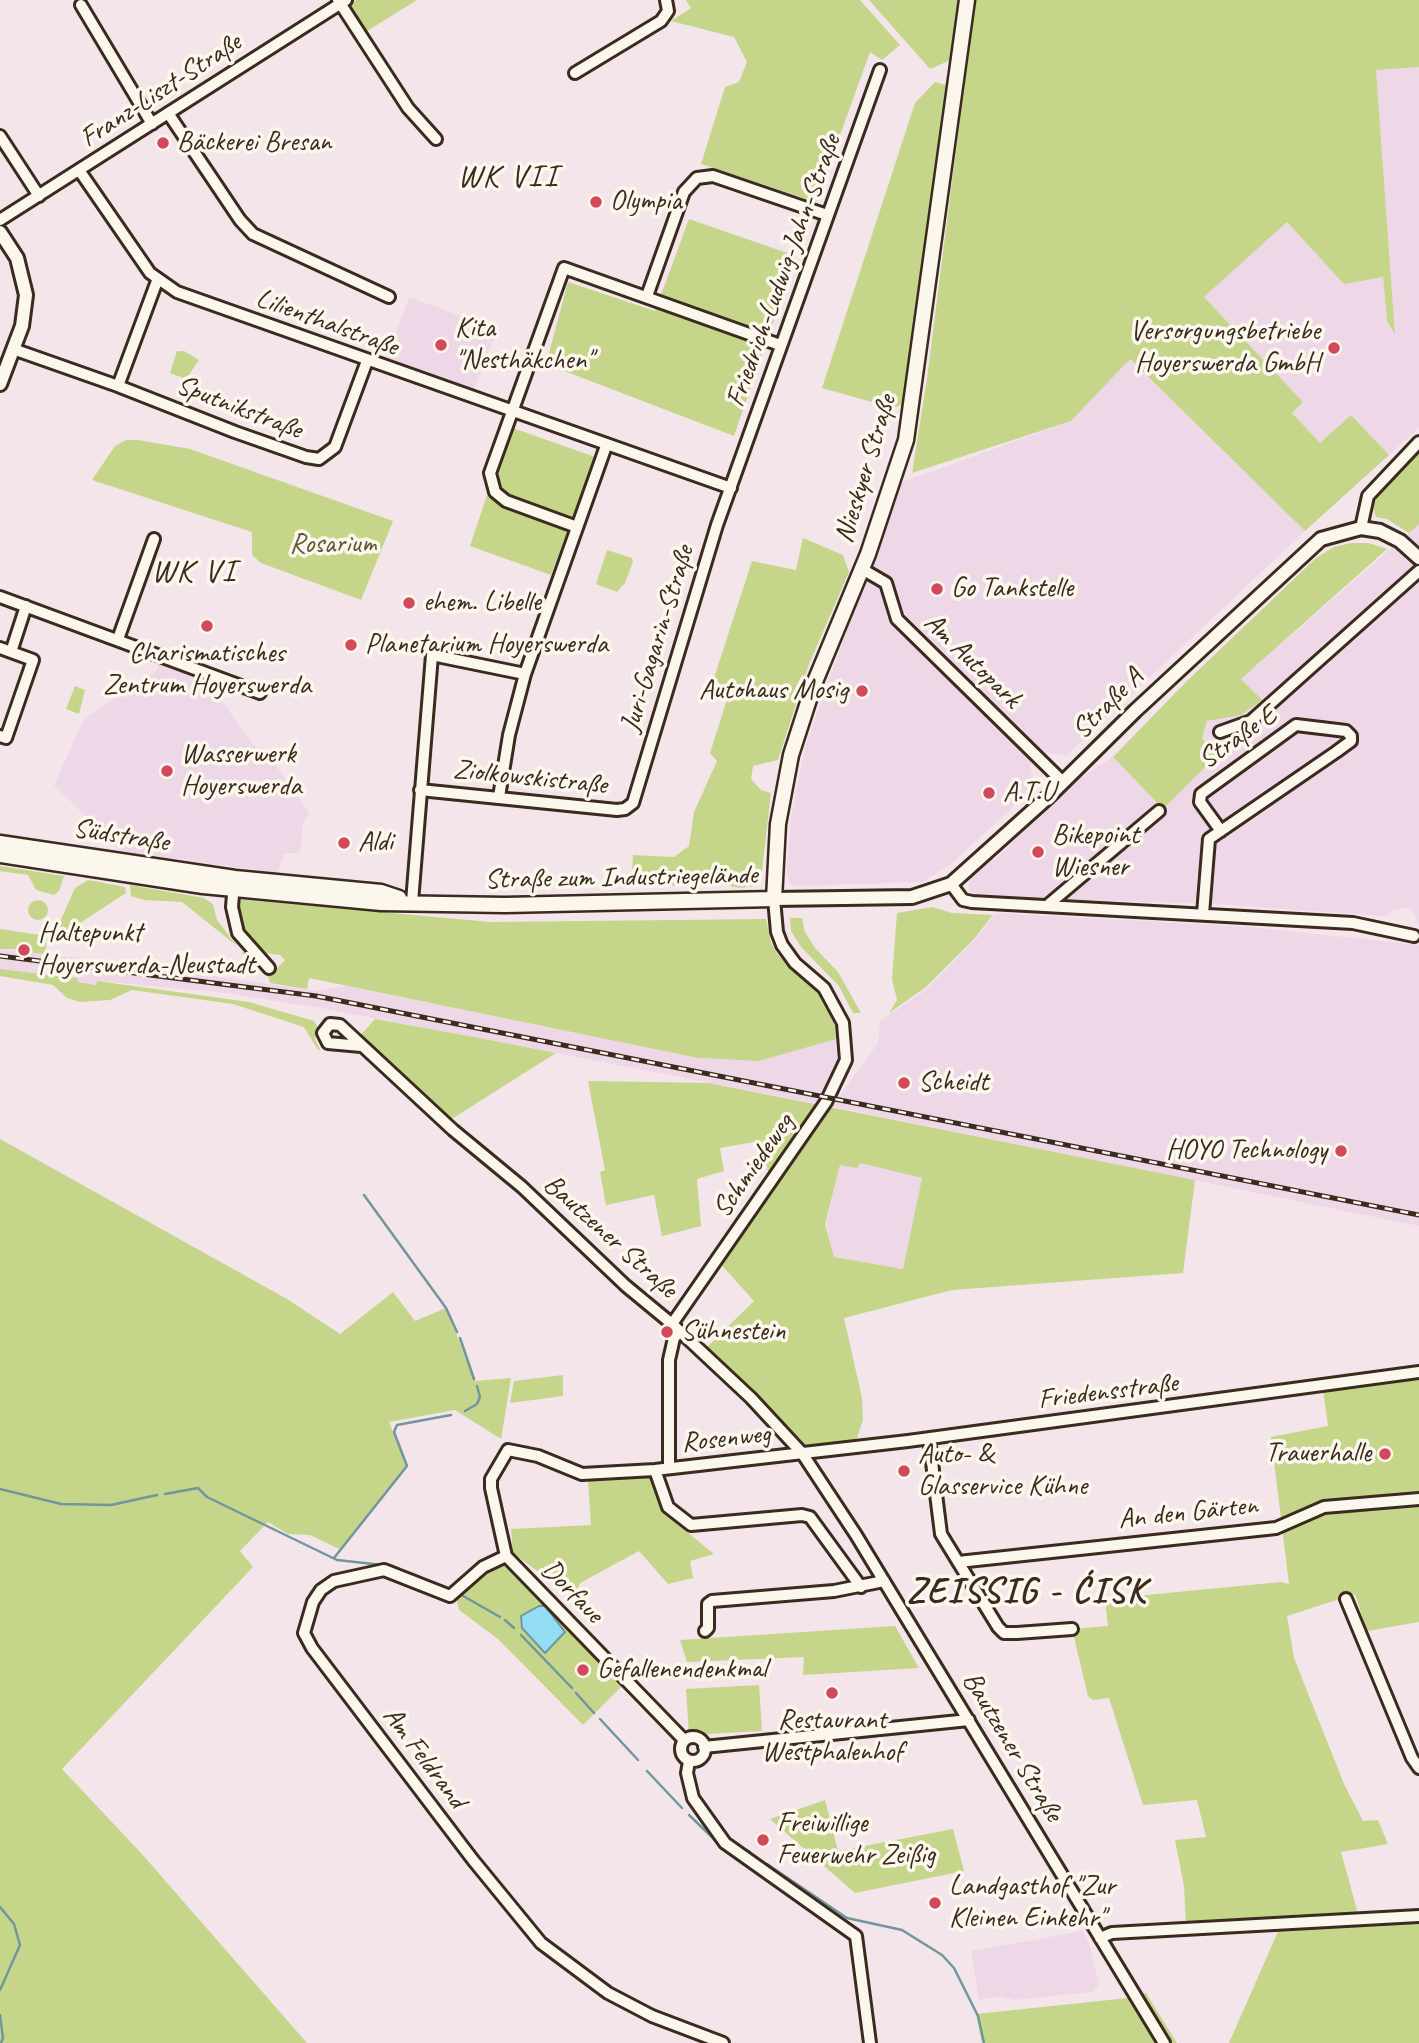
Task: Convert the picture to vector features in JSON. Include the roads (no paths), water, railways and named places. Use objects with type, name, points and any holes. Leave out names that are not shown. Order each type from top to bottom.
[{"type":"main road","name":"Nieskyer Straße","points":[[774,900],[778,824],[791,755],[814,684],[862,569],[906,440],[917,379],[967,0]]},
{"type":"main road","name":"Südstraße","points":[[0,843],[234,883]]},
{"type":"main road","name":"Südstraße","points":[[0,855],[234,883]]},
{"type":"main road","name":"Straße zum Industriegelände","points":[[234,883],[381,892],[409,902],[505,905],[774,900]]},
{"type":"street","points":[[575,73],[661,21],[668,11],[666,0]]},
{"type":"street","points":[[341,1],[408,108],[436,139]]},
{"type":"street","name":"Franz-Liszt-Straße","points":[[0,220],[341,1]]},
{"type":"street","points":[[81,5],[152,124]]},
{"type":"street","name":"Friedrich-Ludwig-Jahn-Straße","points":[[731,488],[880,70]]},
{"type":"street","points":[[168,113],[240,220],[253,234],[389,297]]},
{"type":"street","points":[[0,136],[38,196]]},
{"type":"street","name":"Lilienthalstraße","points":[[79,170],[157,281],[186,296],[511,413],[731,488]]},
{"type":"street","points":[[647,296],[684,192],[697,178],[713,176],[827,215]]},
{"type":"street","points":[[0,232],[17,258],[25,284],[26,309],[0,384]]},
{"type":"street","points":[[577,527],[506,502],[495,492],[490,473],[564,268],[780,345]]},
{"type":"street","points":[[118,386],[157,281]]},
{"type":"street","name":"Sputnikstraße","points":[[13,349],[118,386],[234,432],[319,459],[335,447],[367,361]]},
{"type":"street","points":[[1419,442],[1368,496],[1361,527],[1380,531],[1400,541],[1419,558]]},
{"type":"street","points":[[499,797],[509,734],[525,674],[606,446]]},
{"type":"street","name":"Juri-Gagarin-Straße","points":[[634,803],[667,684],[731,488]]},
{"type":"street","name":"Straße A","points":[[774,900],[912,897],[951,884],[1063,782],[1304,552],[1321,539],[1361,527]]},
{"type":"street","points":[[118,639],[154,539]]},
{"type":"street","name":"Am Autopark","points":[[862,569],[886,583],[897,619],[1063,782]]},
{"type":"street","name":"Straße E","points":[[1220,732],[1251,721],[1419,571]]},
{"type":"street","points":[[0,597],[260,693]]},
{"type":"street","points":[[0,736],[6,738],[33,660],[5,650],[26,606]]},
{"type":"street","name":"Ziolkowskistraße","points":[[409,902],[432,655],[525,674]]},
{"type":"street","name":"Straße E","points":[[1203,914],[1209,839],[1221,831],[1336,752],[1350,741],[1351,736],[1346,731],[1296,725],[1201,794],[1200,802],[1221,831]]},
{"type":"street","name":"Ziolkowskistraße","points":[[420,790],[617,810],[625,809],[634,803]]},
{"type":"street","points":[[1049,904],[1159,811]]},
{"type":"street","points":[[234,883],[233,920],[238,933],[269,968]]},
{"type":"street","points":[[951,884],[963,900],[972,902],[1049,904],[1353,923],[1414,936]]},
{"type":"street","name":"Straße zum Industriegelände","points":[[774,900],[777,932],[782,945],[794,963],[824,988],[843,1023]]},
{"type":"street","name":"Schmiedeweg","points":[[670,1468],[669,1360],[675,1328],[832,1092],[846,1060],[843,1023]]},
{"type":"street","name":"Bautzener Straße","points":[[361,1046],[751,1398],[802,1453],[884,1581],[1164,2043]]},
{"type":"street","name":"Friedensstraße","points":[[802,1453],[1419,1372]]},
{"type":"street","points":[[929,1438],[937,1521],[958,1562],[1004,1633],[1072,1629]]},
{"type":"street","name":"Rosenweg","points":[[508,1450],[538,1456],[582,1474],[655,1470],[802,1453]]},
{"type":"street","name":"Dorfaue","points":[[508,1450],[499,1460],[491,1488],[506,1556],[684,1740],[695,1737],[705,1747],[969,1720]]},
{"type":"street","name":"Rosenweg","points":[[655,1470],[668,1507],[691,1525],[802,1515],[810,1517],[861,1587]]},
{"type":"street","name":"An den Gärten","points":[[958,1562],[1276,1528],[1324,1507],[1419,1499]]},
{"type":"street","name":"Am Feldrand","points":[[506,1556],[483,1567],[450,1596],[384,1570],[334,1581],[321,1590],[313,1602],[304,1633],[312,1648],[473,1860],[541,1943],[608,1993],[652,2016],[723,2043]]},
{"type":"street","points":[[705,1631],[708,1628],[708,1604],[712,1601],[861,1587],[884,1581]]},
{"type":"street","points":[[1346,1599],[1412,1758],[1419,1768]]},
{"type":"street","points":[[684,1740],[681,1752],[689,1761]]},
{"type":"street","points":[[689,1761],[701,1758],[705,1747]]},
{"type":"street","points":[[689,1761],[687,1773],[693,1798],[724,1843],[856,1936],[870,2043]]},
{"type":"street","points":[[1100,1938],[1112,1933],[1419,1916]]},
{"type":"water","points":[[539,1606],[545,1606],[565,1632],[545,1653],[522,1628],[521,1616]]},
{"type":"waterway","points":[[364,1195],[446,1308],[457,1332]]},
{"type":"waterway","points":[[460,1338],[474,1379]]},
{"type":"waterway","points":[[465,1411],[477,1404],[480,1397],[477,1386]]},
{"type":"waterway","points":[[334,1558],[407,1466],[394,1432],[397,1425],[451,1415]]},
{"type":"waterway","points":[[165,1494],[198,1488],[207,1497],[337,1560],[392,1566],[414,1576]]},
{"type":"waterway","points":[[0,1489],[61,1504],[111,1505],[157,1495]]},
{"type":"waterway","points":[[458,1593],[500,1617]]},
{"type":"waterway","points":[[505,1620],[514,1628]]},
{"type":"waterway","points":[[521,1635],[572,1688]]},
{"type":"waterway","points":[[576,1693],[594,1713]]},
{"type":"waterway","points":[[600,1719],[638,1760]]},
{"type":"waterway","points":[[647,1771],[682,1808]]},
{"type":"waterway","points":[[689,1815],[715,1840]]},
{"type":"waterway","points":[[726,1838],[750,1852]]},
{"type":"waterway","points":[[767,1864],[847,1918],[902,1930],[942,1955],[954,1968],[978,2016],[984,2043]]},
{"type":"waterway","points":[[0,1907],[14,1924],[20,1945],[0,1990]]},
{"type":"waterway","points":[[0,2015],[3,2038],[1,2043]]},
{"type":"railway","points":[[0,956],[316,996],[1419,1215]]},
{"type":"place","name":"Bäckerei Bresan","points":[[163,143]]},
{"type":"place","name":"Olympia","points":[[596,202]]},
{"type":"place","name":"Kita \"Nesthäkchen\"","points":[[441,345]]},
{"type":"place","name":"Versorgungsbetriebe Hoyerswerda GmbH","points":[[1334,348]]},
{"type":"place","name":"Go Tankstelle","points":[[937,589]]},
{"type":"place","name":"ehem. Libelle","points":[[409,603]]},
{"type":"place","name":"Charismatisches Zentrum Hoyerswerda","points":[[207,626]]},
{"type":"place","name":"Planetarium Hoyerswerda","points":[[351,645]]},
{"type":"place","name":"Autohaus Mosig","points":[[862,691]]},
{"type":"place","name":"Wasserwerk Hoyerswerda","points":[[167,771]]},
{"type":"place","name":"A.T.U","points":[[989,793]]},
{"type":"place","name":"Aldi","points":[[344,843]]},
{"type":"place","name":"Bikepoint Wiesner","points":[[1038,852]]},
{"type":"place","name":"Haltepunkt Hoyerswerda-Neustadt","points":[[24,950]]},
{"type":"place","name":"Scheidt","points":[[904,1083]]},
{"type":"place","name":"HOYO Technology","points":[[1341,1151]]},
{"type":"place","name":"Sühnestein","points":[[667,1332]]},
{"type":"place","name":"Trauerhalle","points":[[1385,1454]]},
{"type":"place","name":"Auto- & Glasservice Kühne","points":[[904,1471]]},
{"type":"place","name":"Gefallenendenkmal","points":[[583,1670]]},
{"type":"place","name":"Restaurant Westphalenhof","points":[[832,1693]]},
{"type":"place","name":"Freiwillige Feuerwehr Zeißig","points":[[763,1840]]},
{"type":"place","name":"Landgasthof \"Zur Kleinen Einkehr\"","points":[[935,1903]]},
{"type":"district","name":"WK VII","points":[[508,178]]},
{"type":"district","name":"WK VI","points":[[194,573]]},
{"type":"district","name":"ZEISSIG - ĆISK","points":[[1027,1593]]},
{"type":"park label","name":"Rosarium","points":[[333,545]]}]
